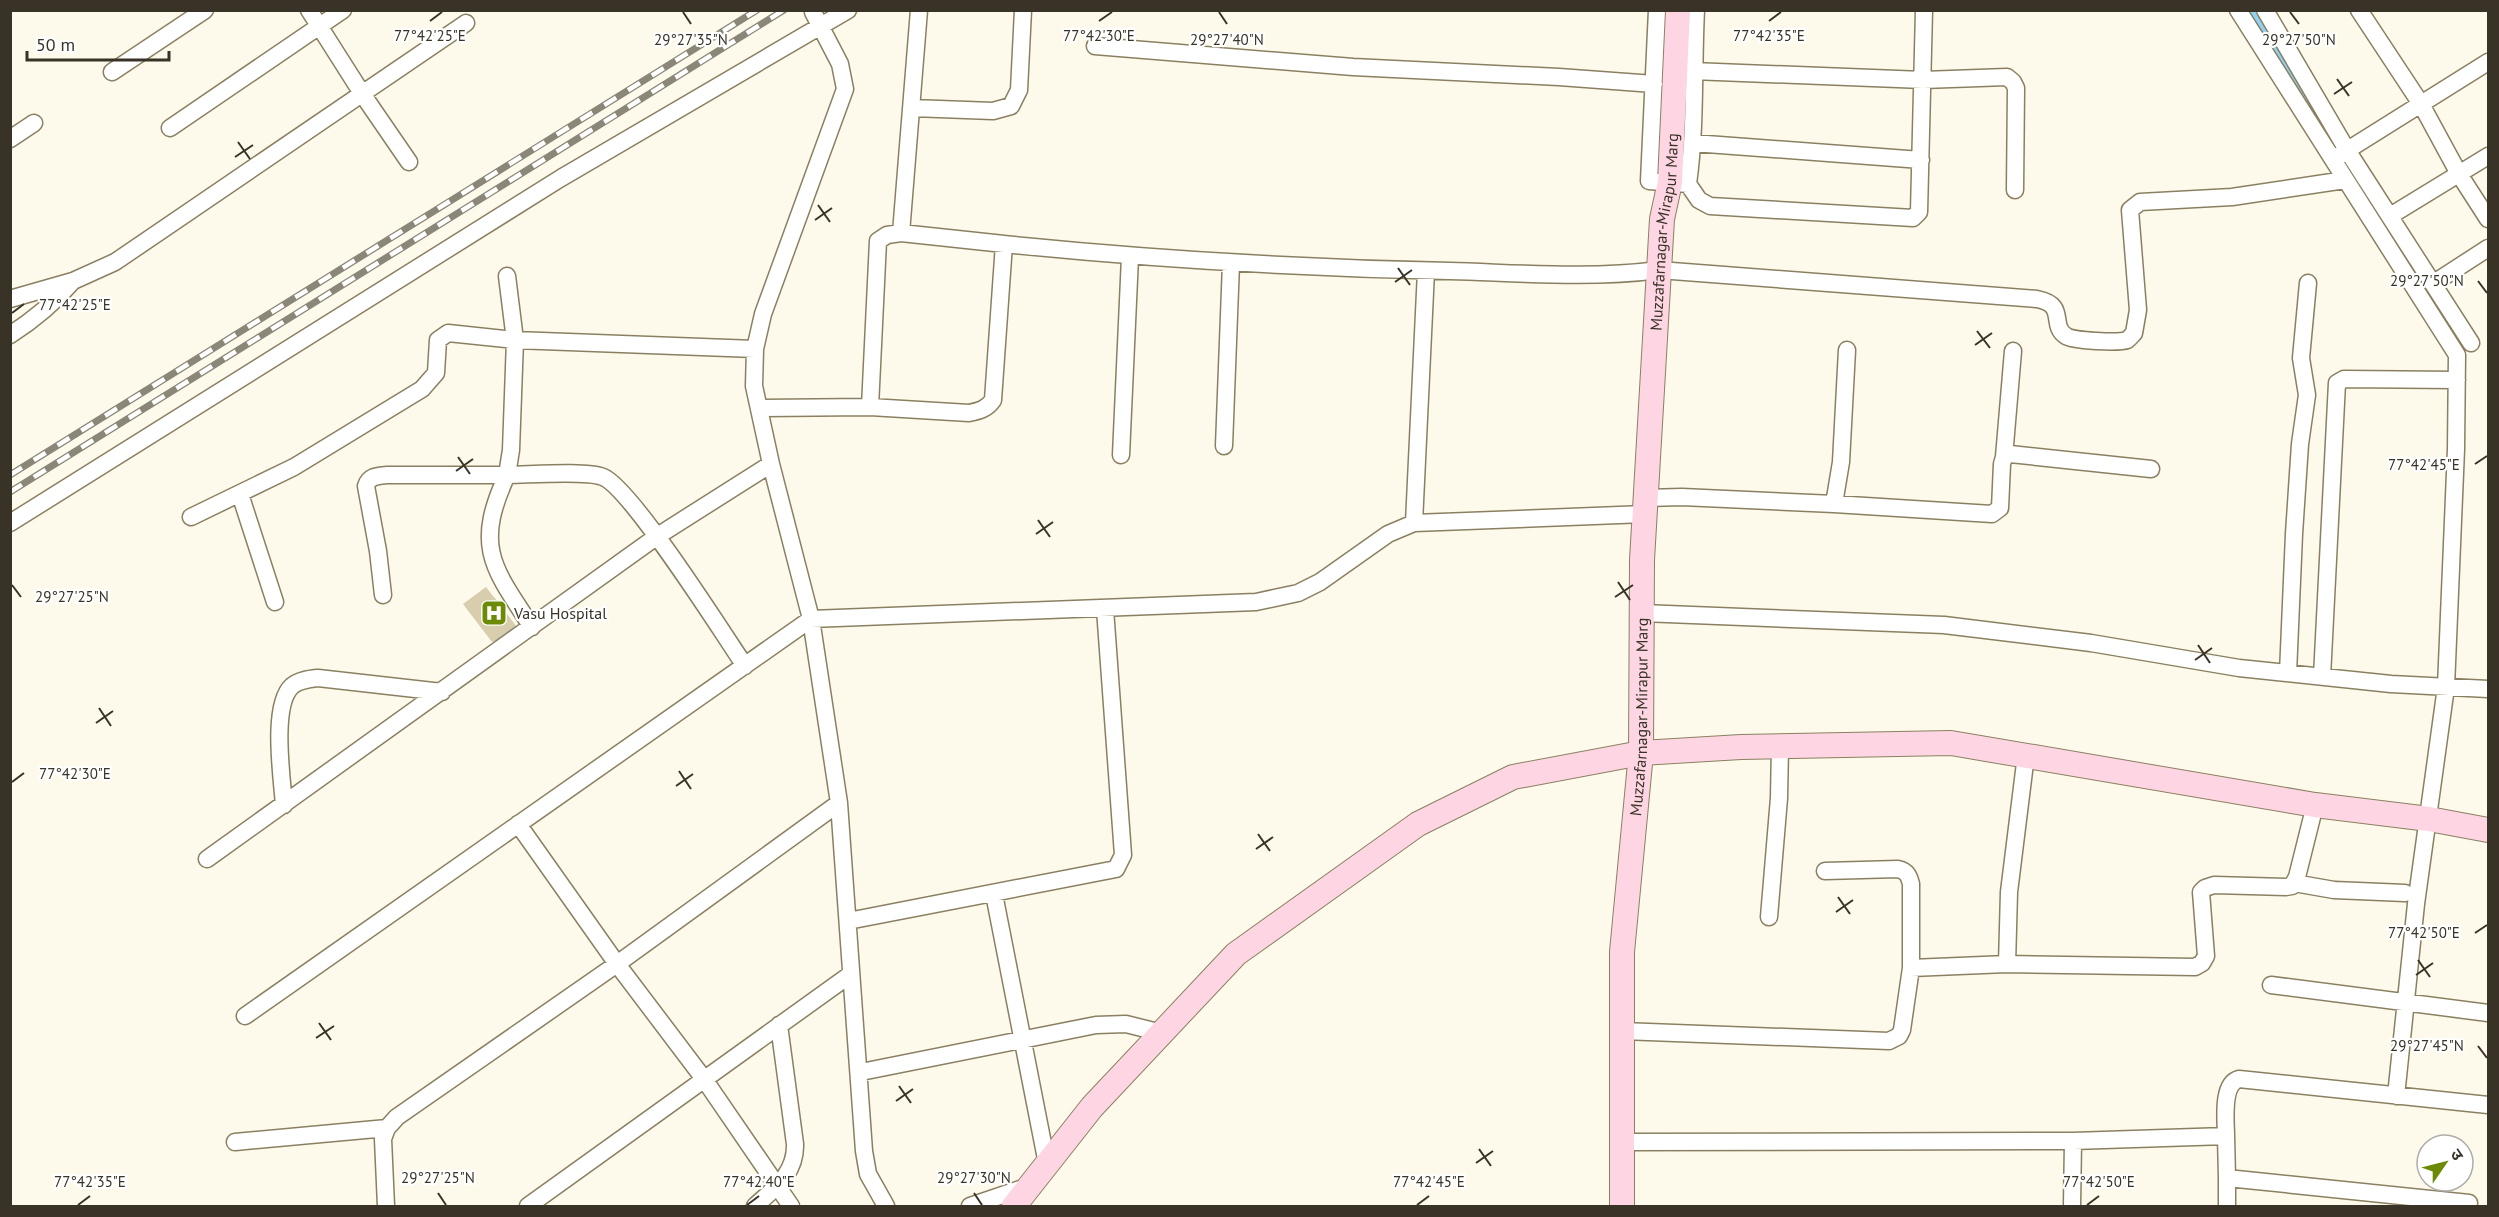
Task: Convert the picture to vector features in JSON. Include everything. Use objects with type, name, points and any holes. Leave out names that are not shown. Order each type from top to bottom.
[{"type":"main road","name":"Muzzafarnagar-Mirapur Marg","points":[[1622,1206],[1622,951],[1641,753],[1645,506],[1662,219],[1679,183],[1678,10]]},
{"type":"main road","points":[[1014,1206],[1092,1107],[1236,954],[1418,824],[1513,777],[1641,753],[1780,746],[1951,743],[2315,805],[2429,819],[2488,830]]},
{"type":"street","points":[[112,72],[205,10]]},
{"type":"street","points":[[309,10],[409,162]]},
{"type":"street","points":[[170,128],[343,10]]},
{"type":"street","points":[[10,523],[818,19],[848,10]]},
{"type":"street","points":[[901,233],[920,10]]},
{"type":"street","points":[[912,108],[993,111],[1011,105],[1019,90],[1023,10]]},
{"type":"street","points":[[1657,10],[1649,181],[1679,183],[1710,206],[1909,218],[1913,218],[1919,212],[1924,10]]},
{"type":"street","points":[[1679,183],[1694,143],[1692,71],[1696,10]]},
{"type":"street","points":[[2238,10],[2340,155],[2390,216],[2471,344]]},
{"type":"street","points":[[2265,10],[2340,155],[2346,180],[2457,355],[2446,687],[2404,1002],[2396,1096]]},
{"type":"street","points":[[2359,10],[2421,104],[2459,174],[2488,219]]},
{"type":"street","points":[[818,19],[840,64],[844,78],[843,97],[778,268],[763,314],[755,349],[754,386],[771,464],[811,620],[839,803],[850,974],[861,1072],[864,1150],[868,1174],[886,1206]]},
{"type":"street","points":[[10,299],[73,281],[115,262],[466,23]]},
{"type":"street","points":[[1095,46],[1353,67],[1654,84]]},
{"type":"street","points":[[2340,155],[2488,62]]},
{"type":"street","points":[[1692,71],[1923,80],[2003,77],[2013,82],[2016,88],[2015,190]]},
{"type":"street","points":[[10,139],[34,123]]},
{"type":"street","points":[[1694,143],[1921,160]]},
{"type":"street","points":[[2390,216],[2488,156]]},
{"type":"street","points":[[870,407],[876,246],[881,237],[901,233],[1130,257],[1231,263],[1426,271],[1620,275],[1659,270],[2037,299],[2050,302],[2054,306],[2061,331],[2066,336],[2082,340],[2124,341],[2134,333],[2138,310],[2130,210],[2134,206],[2140,202],[2243,195],[2346,180]]},
{"type":"street","points":[[759,408],[870,407],[969,413],[990,406],[993,400],[1004,244]]},
{"type":"street","points":[[2434,283],[2488,248]]},
{"type":"street","points":[[1121,455],[1130,257]]},
{"type":"street","points":[[1224,446],[1231,263]]},
{"type":"street","points":[[1414,523],[1426,271]]},
{"type":"street","points":[[507,276],[515,340],[511,440],[507,475],[491,515],[488,530],[489,548],[500,579],[531,627]]},
{"type":"street","points":[[10,335],[52,305],[73,281]]},
{"type":"street","points":[[2288,673],[2295,511],[2307,387],[2301,358],[2308,283]]},
{"type":"street","points":[[190,517],[294,467],[428,385],[436,373],[438,340],[444,334],[515,340],[755,349]]},
{"type":"street","points":[[1834,504],[1841,462],[1847,350]]},
{"type":"street","points":[[245,1016],[811,620],[1256,602],[1298,593],[1320,582],[1388,534],[1414,523],[1645,506],[1682,497],[1995,514],[2000,508],[2013,351]]},
{"type":"street","points":[[2322,677],[2338,381],[2344,379],[2457,380]]},
{"type":"street","points":[[2004,457],[2010,454],[2151,470]]},
{"type":"street","points":[[207,860],[656,537],[771,464]]},
{"type":"street","points":[[383,595],[378,551],[366,486],[373,477],[387,475],[594,474],[610,480],[623,493],[745,666]]},
{"type":"street","points":[[240,494],[275,602]]},
{"type":"street","points":[[848,921],[1111,871],[1119,864],[1123,855],[1105,609]]},
{"type":"street","points":[[1642,613],[1944,625],[2091,643],[2239,668],[2322,677],[2488,689]]},
{"type":"street","points":[[284,805],[280,721],[283,702],[292,686],[308,679],[318,678],[442,692]]},
{"type":"street","points":[[1769,917],[1779,798],[1780,746]]},
{"type":"street","points":[[2007,964],[2009,892],[2026,756]]},
{"type":"street","points":[[386,1206],[383,1139],[387,1128],[397,1117],[617,964],[839,803]]},
{"type":"street","points":[[2294,883],[2315,805]]},
{"type":"street","points":[[518,824],[617,964],[704,1080],[791,1206]]},
{"type":"street","points":[[1622,1031],[1888,1041],[1899,1036],[1902,1030],[1911,968],[1911,884],[1909,876],[1903,870],[1898,869],[1825,871]]},
{"type":"street","points":[[1911,968],[2007,964],[2195,967],[2202,963],[2206,956],[2200,898],[2205,888],[2214,885],[2286,887],[2294,883],[2334,890],[2405,893]]},
{"type":"street","points":[[994,894],[1047,1164]]},
{"type":"street","points":[[528,1206],[850,974]]},
{"type":"street","points":[[2271,985],[2488,1013]]},
{"type":"street","points":[[861,1072],[1112,1023],[1162,1033]]},
{"type":"street","points":[[755,1206],[777,1187],[792,1167],[795,1152],[779,1025]]},
{"type":"street","points":[[2228,1206],[2226,1136],[2228,1088],[2239,1079],[2488,1105]]},
{"type":"street","points":[[235,1142],[387,1128]]},
{"type":"street","points":[[1622,1142],[2073,1141],[2226,1136]]},
{"type":"street","points":[[2072,1206],[2073,1141]]},
{"type":"street","points":[[2227,1178],[2469,1203]]},
{"type":"street","points":[[970,1206],[1030,1185]]},
{"type":"building","points":[[486,587],[515,625],[492,642],[463,604]]},
{"type":"waterway","points":[[2251,10],[2323,124]]},
{"type":"railway","points":[[10,475],[757,10]]},
{"type":"railway","points":[[10,492],[784,10]]},
{"type":"place","name":"Vasu Hospital","points":[[494,613]]}]
